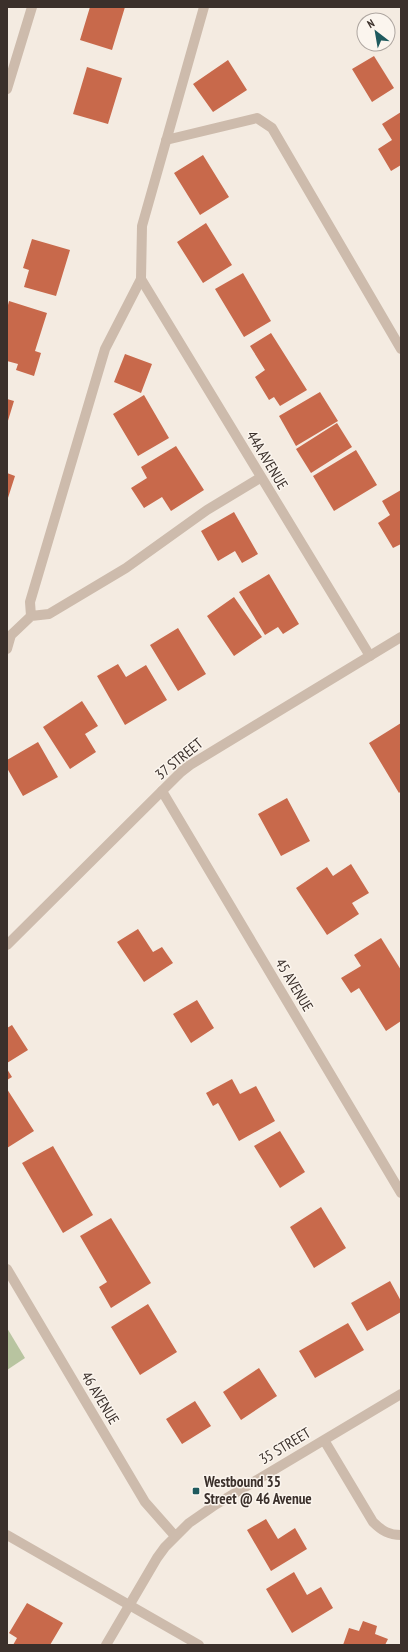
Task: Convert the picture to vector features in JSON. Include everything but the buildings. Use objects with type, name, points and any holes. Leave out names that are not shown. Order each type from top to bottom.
[{"type":"street","points":[[7,89],[32,7]]},
{"type":"street","points":[[31,616],[30,602],[105,349],[141,279],[142,226],[204,7]]},
{"type":"street","points":[[166,140],[257,118],[272,128],[401,349]]},
{"type":"street","name":"44A AVENUE","points":[[141,279],[260,478],[370,656]]},
{"type":"street","points":[[7,649],[11,635],[31,616],[49,614],[120,572],[206,510],[260,478]]},
{"type":"street","name":"37 STREET","points":[[7,945],[181,772],[197,760],[401,637]]},
{"type":"street","name":"45 AVENUE","points":[[162,791],[401,1194]]},
{"type":"street","name":"46 AVENUE","points":[[7,1269],[145,1502],[175,1536]]},
{"type":"street","name":"35 STREET","points":[[106,1645],[157,1558],[175,1536],[189,1523],[215,1505],[401,1394]]},
{"type":"street","points":[[324,1440],[374,1522],[381,1530],[391,1535],[401,1536]]},
{"type":"street","points":[[7,1535],[199,1645]]},
{"type":"green space","points":[[7,1328],[25,1358],[7,1370]]},
{"type":"place","name":"Westbound 35 Street @ 46 Avenue","points":[[196,1491]]}]
